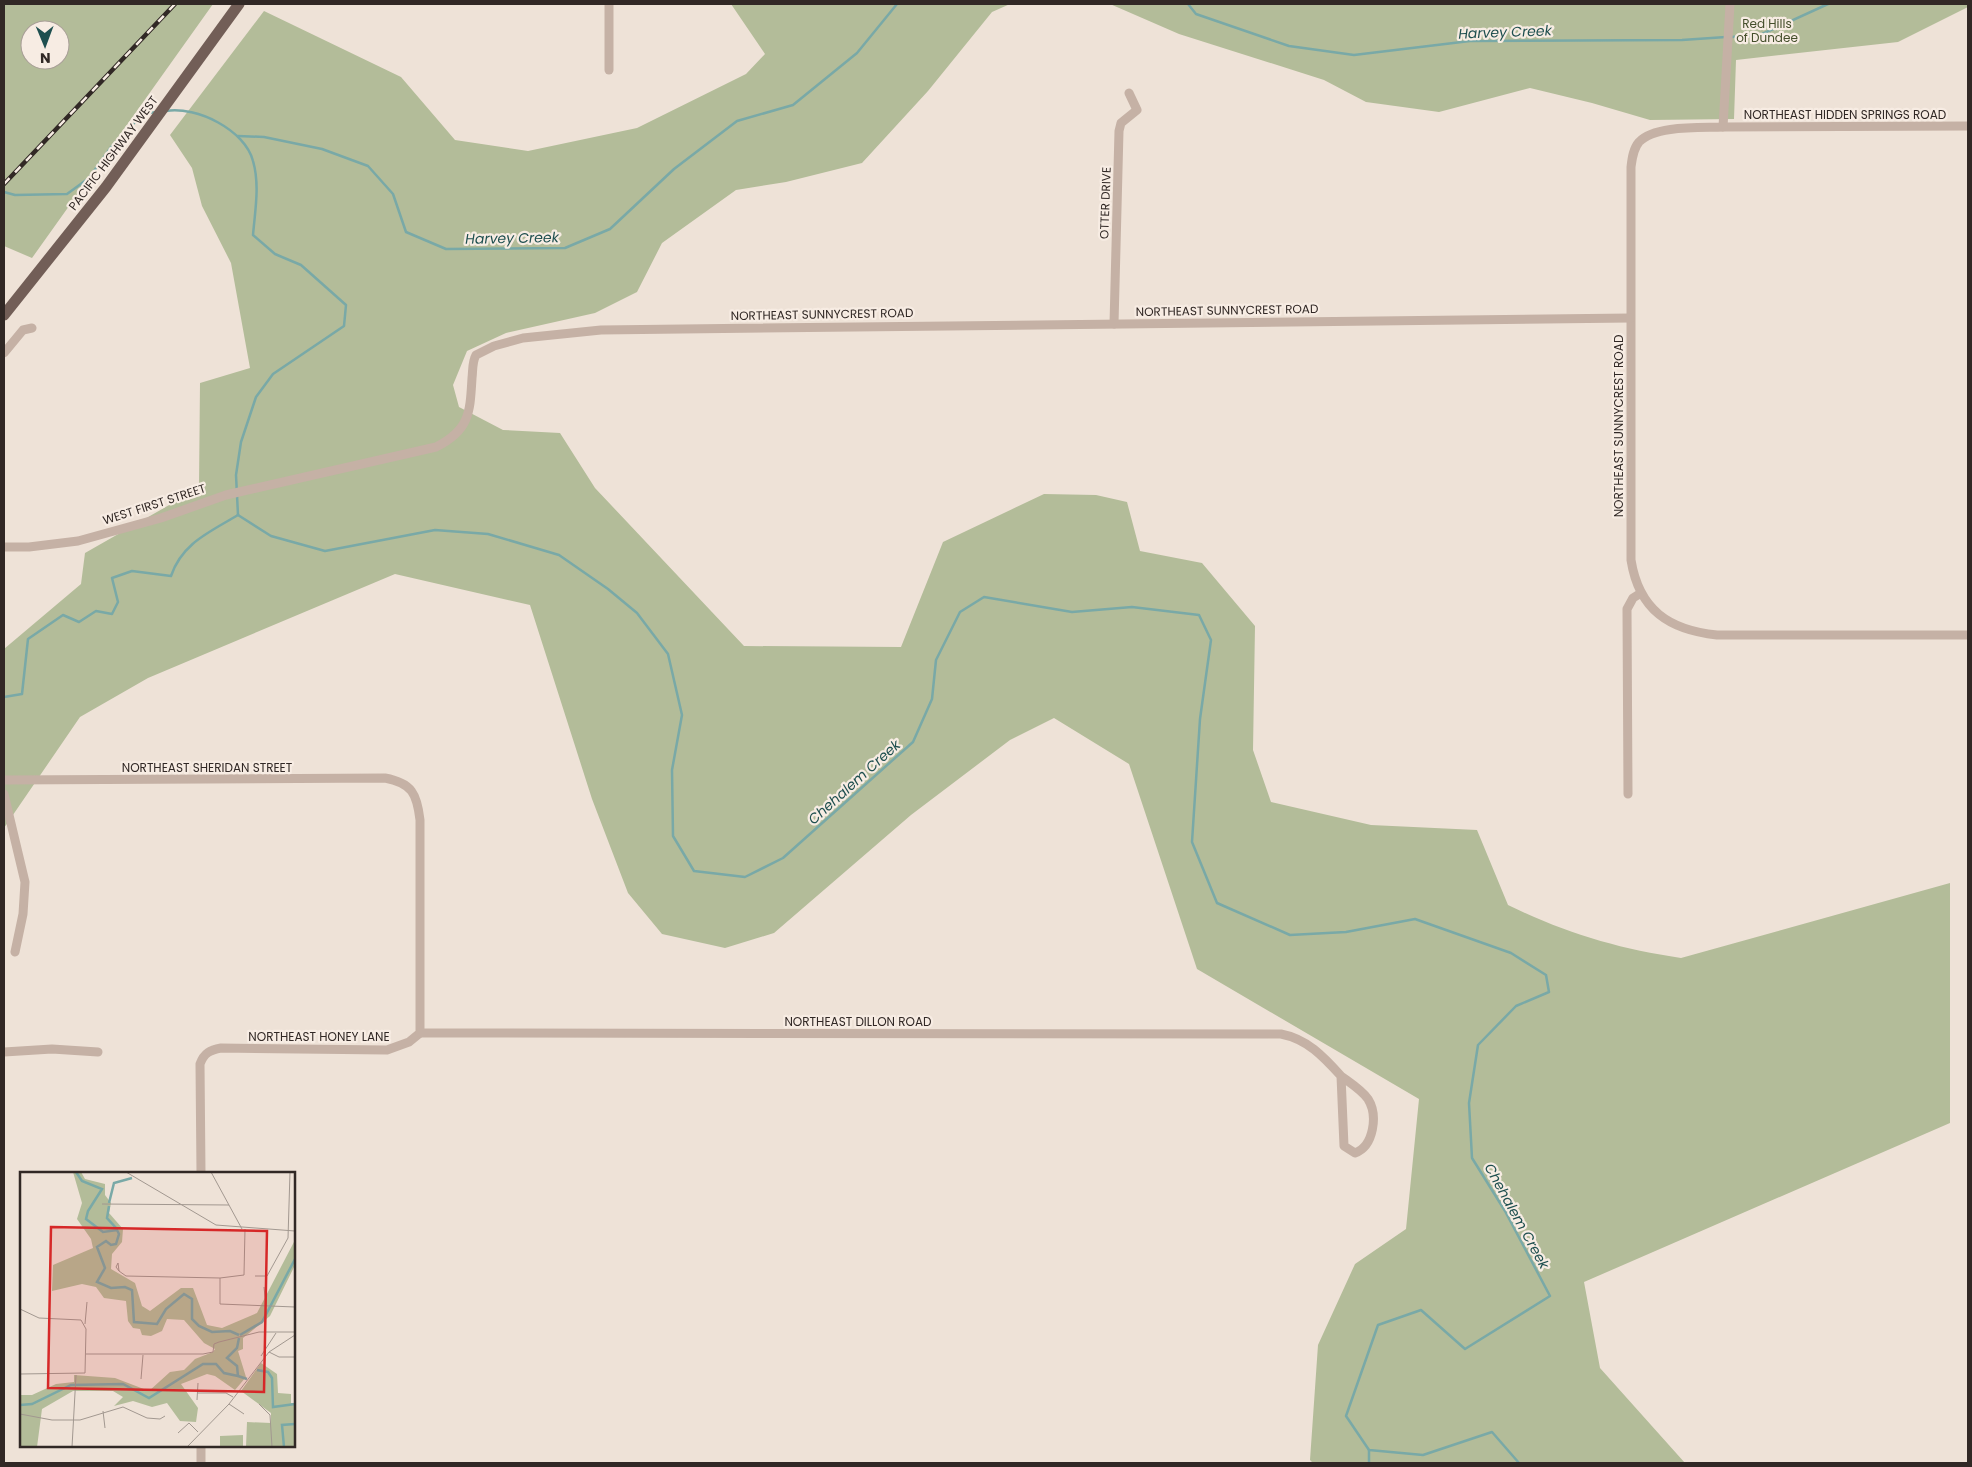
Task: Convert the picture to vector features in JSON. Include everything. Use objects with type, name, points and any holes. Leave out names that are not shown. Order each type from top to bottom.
[{"type":"main road","name":"PACIFIC HIGHWAY WEST","points":[[4,315],[106,187],[239,4]]},
{"type":"street","points":[[609,4],[609,70]]},
{"type":"street","points":[[1723,128],[1730,4]]},
{"type":"street","name":"OTTER DRIVE","points":[[1114,324],[1119,131],[1122,123],[1137,110],[1129,93]]},
{"type":"street","name":"NORTHEAST HIDDEN SPRINGS ROAD","points":[[1630,318],[1630,167],[1636,147],[1640,141],[1650,134],[1664,131],[1723,128],[1968,126]]},
{"type":"street","name":"NORTHEAST SUNNYCREST ROAD","points":[[282,481],[422,451],[449,441],[456,435],[466,420],[470,408],[473,364],[476,355],[494,346],[523,338],[601,330],[1630,318],[1631,560],[1641,593],[1648,604],[1672,624],[1700,634],[1968,634]]},
{"type":"street","points":[[4,353],[23,330],[32,328]]},
{"type":"street","name":"WEST FIRST STREET","points":[[4,547],[29,547],[78,541],[161,518],[198,503],[282,481]]},
{"type":"street","points":[[1628,794],[1627,609],[1633,598],[1641,593]]},
{"type":"street","name":"NORTHEAST SHERIDAN STREET","points":[[4,780],[385,778],[408,786],[418,804],[420,820],[420,1033]]},
{"type":"street","points":[[4,794],[25,882],[23,914],[15,952]]},
{"type":"street","name":"NORTHEAST DILLON ROAD","points":[[420,1033],[1258,1033],[1295,1037],[1319,1052],[1341,1076]]},
{"type":"street","name":"NORTHEAST HONEY LANE","points":[[201,1172],[200,1064],[203,1056],[210,1050],[221,1048],[387,1050],[409,1042],[420,1033]]},
{"type":"street","points":[[4,1052],[52,1049],[98,1052]]},
{"type":"street","points":[[1341,1076],[1367,1098],[1373,1113],[1370,1139],[1364,1150],[1356,1153],[1344,1146],[1341,1076]]},
{"type":"street","points":[[201,1447],[201,1463]]},
{"type":"green space","points":[[4,4],[213,4],[32,258],[4,246]]},
{"type":"green space","points":[[731,4],[1010,4],[992,12],[928,91],[862,163],[786,182],[736,190],[662,243],[637,292],[595,313],[506,333],[467,351],[453,385],[459,407],[503,430],[560,433],[595,488],[744,646],[901,647],[943,542],[1044,494],[1096,495],[1127,502],[1140,551],[1202,563],[1255,626],[1253,750],[1271,802],[1371,825],[1477,830],[1508,905],[1550,924],[1593,939],[1636,950],[1681,958],[1950,883],[1950,1123],[1584,1282],[1600,1368],[1685,1463],[1313,1463],[1310,1460],[1318,1345],[1355,1264],[1406,1229],[1419,1099],[1197,969],[1129,764],[1054,718],[1010,740],[911,815],[774,933],[725,948],[662,934],[628,893],[592,799],[530,605],[395,574],[148,678],[80,717],[4,828],[4,649],[81,584],[85,553],[199,488],[200,383],[250,368],[231,263],[202,206],[192,168],[170,135],[264,11],[401,77],[455,140],[528,151],[637,128],[746,74],[765,54]]},
{"type":"green space","name":"Red Hills of Dundee","points":[[1110,4],[1968,4],[1968,7],[1898,42],[1736,60],[1734,119],[1650,120],[1530,88],[1439,112],[1366,102],[1324,80],[1179,34]]},
{"type":"waterway","name":"Harvey Creek","points":[[238,136],[264,137],[322,149],[368,166],[393,194],[406,232],[446,249],[565,248],[610,229],[674,169],[737,121],[793,105],[857,53],[897,4]]},
{"type":"waterway","name":"Harvey Creek","points":[[1188,4],[1196,14],[1289,46],[1354,55],[1470,41],[1682,40],[1726,37]]},
{"type":"waterway","name":"Harvey Creek","points":[[1731,37],[1760,35],[1828,4]]},
{"type":"waterway","name":"Chehalem Creek","points":[[166,111],[178,110],[205,116],[218,122],[240,139],[248,150],[255,170],[256,198],[253,235],[275,254],[301,265],[346,305],[344,326],[273,374],[256,397],[241,442],[236,475],[238,515]]},
{"type":"waterway","name":"Chehalem Creek","points":[[4,192],[15,195],[67,194],[89,178],[111,147],[143,114],[156,112]]},
{"type":"waterway","name":"Chehalem Creek","points":[[238,515],[271,536],[325,551],[435,530],[488,534],[559,555],[608,589],[637,613],[668,654],[682,715],[672,770],[673,836],[694,871],[745,877],[783,858],[913,742],[932,699],[936,660],[960,612],[984,597],[1072,612],[1132,607],[1199,615],[1211,640],[1200,719],[1192,842],[1217,903],[1290,935],[1346,932],[1415,919],[1511,953],[1546,975],[1549,992],[1516,1006],[1478,1045],[1469,1103],[1472,1158],[1505,1211],[1550,1296],[1465,1349],[1421,1310],[1378,1325],[1346,1416],[1369,1450],[1423,1455],[1492,1432],[1519,1463]]},
{"type":"waterway","points":[[4,697],[22,694],[28,639],[63,615],[79,622],[96,611],[112,614],[118,602],[112,578],[132,571],[171,576],[182,555],[190,547],[207,533],[238,515]]},
{"type":"waterway","points":[[1369,1450],[1369,1463]]},
{"type":"railway","points":[[4,184],[175,4]]}]
